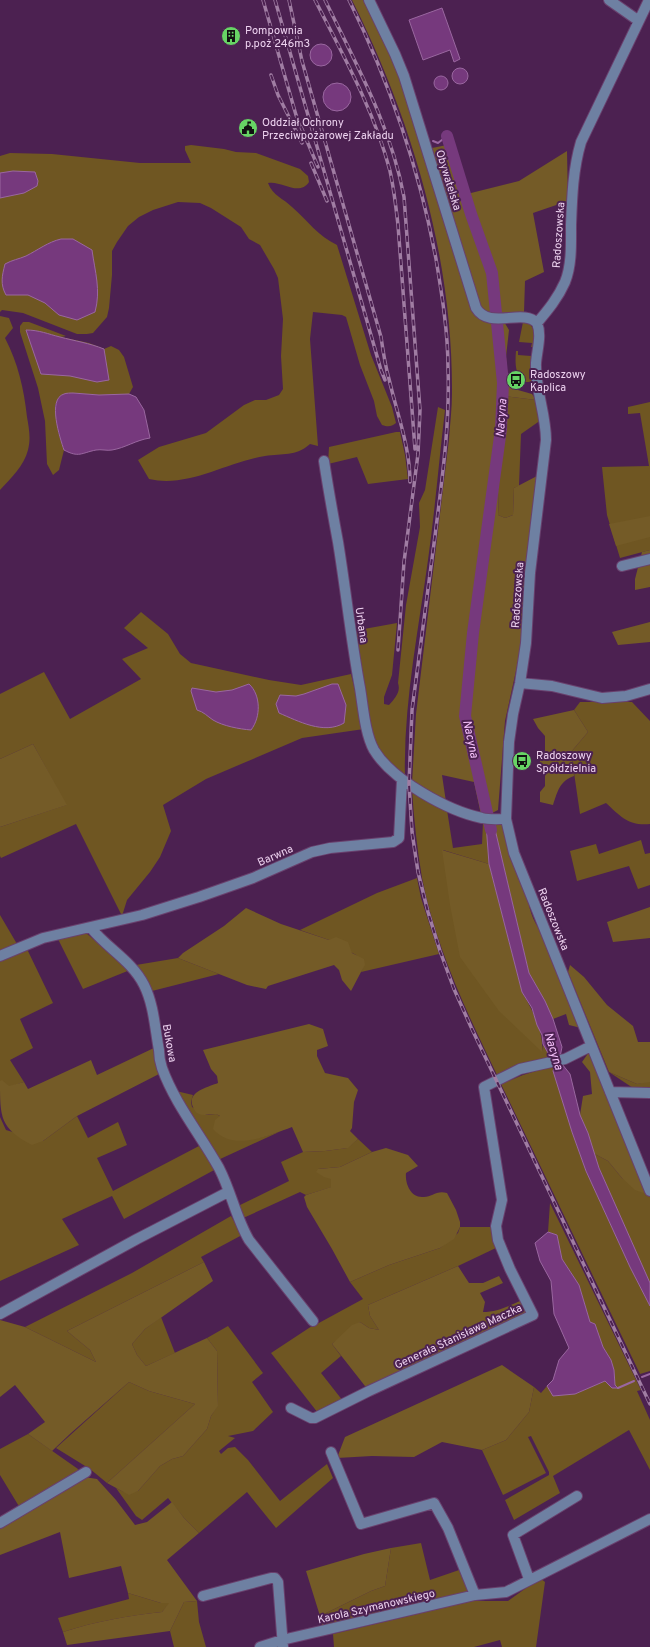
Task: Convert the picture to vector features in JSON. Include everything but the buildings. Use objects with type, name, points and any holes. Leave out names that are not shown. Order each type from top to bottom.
[{"type":"street","name":"Obywatelska","points":[[369,0],[404,76],[473,302],[480,314],[496,318],[529,318],[537,323]]},
{"type":"street","points":[[608,0],[639,21]]},
{"type":"street","name":"Radoszowska","points":[[649,0],[581,142],[576,162],[572,194],[571,249],[567,278],[554,302],[537,323],[539,330],[536,364],[546,425],[546,440],[530,572],[526,643],[520,683],[512,714],[509,742],[506,819],[514,853],[650,1190]]},
{"type":"street","name":"Urbana","points":[[324,462],[338,542],[356,667],[369,734],[374,749],[383,762],[402,780]]},
{"type":"street","points":[[622,566],[650,558]]},
{"type":"street","points":[[520,683],[552,686],[602,698],[626,696],[650,689]]},
{"type":"street","points":[[402,780],[440,802],[465,814],[482,818],[506,819]]},
{"type":"street","name":"Barwna","points":[[0,956],[43,938],[91,928],[142,914],[253,878],[312,852],[330,848],[393,842],[399,838],[402,780]]},
{"type":"street","name":"Bukowa","points":[[91,928],[101,941],[132,967],[144,984],[151,1002],[161,1066],[171,1090],[219,1168],[242,1229],[313,1321]]},
{"type":"street","name":"Generała Stanisława Maczka","points":[[291,1408],[311,1418],[315,1418],[369,1391],[533,1315],[510,1269],[498,1240],[496,1226],[502,1200],[484,1087],[520,1069],[565,1059],[591,1046]]},
{"type":"street","points":[[610,1092],[650,1093]]},
{"type":"street","points":[[0,1314],[118,1249],[228,1192]]},
{"type":"street","points":[[331,1452],[361,1524],[434,1503],[448,1528],[475,1595]]},
{"type":"street","points":[[0,1523],[86,1472]]},
{"type":"street","points":[[530,1579],[513,1535],[577,1496]]},
{"type":"street","name":"Karola Szymanowskiego","points":[[260,1647],[283,1644],[475,1595],[506,1592],[650,1519]]},
{"type":"street","points":[[203,1596],[275,1578],[278,1582],[283,1644]]},
{"type":"shaded area","points":[[352,0],[365,0],[395,60],[478,317],[483,321],[494,323],[502,383],[489,501],[470,634],[463,716],[486,814],[481,815],[474,782],[442,775],[446,802],[412,783],[416,714],[449,439],[452,393],[450,342],[445,292],[437,241],[425,191],[410,141],[393,93],[374,46]]},
{"type":"shaded area","points":[[191,145],[236,152],[256,153],[300,169],[308,176],[309,182],[300,188],[268,183],[275,194],[289,204],[319,233],[337,245],[371,355],[392,407],[396,423],[389,426],[382,425],[377,416],[374,401],[360,365],[346,317],[342,315],[313,312],[310,339],[318,446],[310,444],[294,453],[250,459],[207,473],[179,480],[164,481],[149,479],[138,460],[159,447],[206,433],[244,405],[255,400],[266,400],[279,395],[283,389],[281,356],[283,319],[278,278],[274,269],[260,245],[249,239],[241,227],[211,208],[200,203],[178,202],[153,210],[139,217],[128,226],[112,251],[112,275],[107,317],[93,333],[77,334],[23,313],[2,310],[0,312],[0,156],[10,153],[52,154],[140,163],[191,163],[185,150],[185,146]]},
{"type":"shaded area","points":[[447,145],[472,229],[489,272],[493,314],[479,310],[432,148]]},
{"type":"shaded area","points":[[567,151],[568,201],[533,213],[544,272],[525,281],[524,312],[498,314],[493,272],[467,194],[519,181]]},
{"type":"shaded area","points":[[0,316],[9,318],[13,328],[5,338],[14,357],[20,376],[30,438],[26,456],[17,472],[0,490]]},
{"type":"shaded area","points":[[503,320],[509,330],[506,357],[508,380],[511,388],[532,394],[536,400],[505,396],[498,321]]},
{"type":"shaded area","points":[[23,322],[29,322],[66,336],[61,337],[89,343],[104,349],[111,346],[119,350],[124,357],[133,387],[129,394],[99,395],[73,393],[55,405],[59,435],[64,450],[59,470],[53,475],[47,464],[45,421],[38,388],[20,332],[20,326]]},
{"type":"shaded area","points":[[523,322],[530,324],[533,330],[533,347],[531,347],[532,343],[519,342]]},
{"type":"shaded area","points":[[516,351],[518,351],[518,355],[531,356],[531,353],[534,354],[534,379],[532,382],[523,382],[520,379],[517,372]]},
{"type":"shaded area","points":[[505,396],[536,400],[541,420],[521,434],[519,486],[514,488],[513,515],[505,518],[498,515],[499,490],[496,485],[504,431]]},
{"type":"shaded area","points":[[650,402],[650,550],[620,558],[607,515],[602,467],[649,466],[640,413],[628,414],[628,407]]},
{"type":"shaded area","points":[[438,407],[445,410],[430,541],[409,697],[406,725],[405,780],[384,756],[374,740],[353,631],[397,623],[392,675],[384,697],[384,704],[389,705],[397,695],[399,689],[398,683],[406,605],[420,527],[419,503],[425,490]]},
{"type":"shaded area","points":[[400,432],[408,479],[368,484],[357,457],[328,464],[329,447]]},
{"type":"shaded area","points":[[537,476],[523,594],[521,648],[505,721],[498,810],[490,814],[468,716],[474,634],[496,485],[499,490],[498,515],[505,518],[513,515],[514,488]]},
{"type":"shaded area","points":[[650,516],[650,537],[616,546],[609,524]]},
{"type":"shaded area","points":[[650,550],[650,587],[635,590],[635,579],[642,552]]},
{"type":"shaded area","points":[[141,612],[168,634],[180,654],[191,663],[269,680],[301,685],[351,674],[364,729],[302,738],[206,779],[163,805],[171,831],[160,857],[127,900],[122,916],[76,824],[1,858],[0,827],[66,805],[33,744],[0,759],[0,694],[44,672],[70,719],[141,679],[122,659],[148,648],[124,628]]},
{"type":"shaded area","points":[[650,622],[650,642],[618,645],[612,632]]},
{"type":"shaded area","points":[[580,702],[632,702],[650,721],[650,824],[636,824],[626,820],[606,803],[580,814],[571,752],[588,732],[574,710]]},
{"type":"shaded area","points":[[574,710],[588,732],[571,752],[574,776],[569,778],[560,787],[553,805],[540,802],[540,792],[545,786],[545,771],[539,765],[542,754],[545,752],[545,736],[533,719]]},
{"type":"shaded area","points":[[33,744],[67,805],[0,827],[0,759]]},
{"type":"shaded area","points":[[412,790],[447,810],[453,848],[482,844],[483,822],[486,824],[489,864],[443,850],[542,1051],[543,1044],[553,1059],[498,1077],[464,1004],[435,930],[422,878]]},
{"type":"shaded area","points":[[494,825],[502,825],[528,897],[533,918],[545,937],[581,1028],[569,1025],[566,1014],[553,1019],[545,1001],[529,973]]},
{"type":"shaded area","points":[[641,840],[645,854],[650,853],[650,885],[638,889],[629,866],[577,881],[570,851],[596,844],[599,854]]},
{"type":"shaded area","points":[[442,850],[489,864],[522,992],[533,1013],[539,1029],[542,1052],[499,1011],[460,957],[450,905]]},
{"type":"shaded area","points":[[417,878],[421,898],[439,954],[361,972],[364,965],[356,955],[329,940],[300,930],[377,893]]},
{"type":"shaded area","points":[[650,907],[650,938],[613,942],[607,922]]},
{"type":"shaded area","points":[[246,908],[281,924],[329,940],[336,937],[348,942],[352,953],[364,959],[365,965],[351,991],[342,980],[339,970],[334,965],[268,986],[266,989],[247,985],[178,958],[183,953],[224,926]]},
{"type":"shaded area","points":[[0,915],[17,944],[0,952]]},
{"type":"shaded area","points":[[86,933],[130,970],[83,989],[58,939]]},
{"type":"shaded area","points":[[27,949],[53,1003],[20,1019],[33,1048],[10,1060],[24,1082],[9,1087],[0,1081],[0,959]]},
{"type":"shaded area","points":[[178,958],[219,974],[152,991],[136,965]]},
{"type":"shaded area","points":[[570,965],[584,977],[607,1005],[633,1026],[638,1042],[650,1042],[650,1082],[637,1084],[609,1072],[568,972]]},
{"type":"shaded area","points":[[309,1024],[323,1029],[328,1046],[317,1050],[317,1056],[325,1073],[348,1078],[358,1090],[354,1102],[352,1128],[350,1131],[358,1139],[348,1148],[303,1152],[292,1127],[262,1138],[240,1141],[230,1140],[221,1136],[213,1129],[215,1120],[220,1116],[215,1114],[202,1115],[195,1111],[192,1102],[195,1094],[204,1088],[218,1083],[217,1076],[211,1069],[203,1050]]},
{"type":"shaded area","points":[[156,1047],[161,1073],[77,1116],[43,1141],[32,1145],[14,1133],[4,1120],[0,1104],[0,1081],[2,1080],[9,1086],[24,1082],[28,1089],[91,1060],[97,1075]]},
{"type":"shaded area","points":[[589,1052],[623,1138],[649,1195],[635,1190],[622,1178],[608,1161],[593,1153],[588,1133],[580,1115],[583,1096],[592,1094],[590,1072],[582,1062]]},
{"type":"shaded area","points":[[555,1065],[572,1132],[586,1171],[630,1267],[650,1306],[650,1371],[640,1374],[501,1084]]},
{"type":"shaded area","points":[[609,1072],[637,1084],[650,1081],[650,1089],[633,1088]]},
{"type":"shaded area","points":[[176,1091],[193,1095],[191,1102],[192,1107],[206,1115],[216,1114],[220,1116],[227,1138],[240,1140],[253,1139],[279,1132],[218,1160]]},
{"type":"shaded area","points":[[77,1116],[88,1138],[118,1122],[127,1145],[97,1158],[113,1191],[199,1146],[198,1143],[216,1169],[124,1219],[112,1196],[62,1219],[79,1245],[0,1281],[0,1117],[6,1130],[43,1141]]},
{"type":"shaded area","points":[[358,1139],[372,1152],[340,1167],[318,1169],[331,1178],[332,1187],[306,1195],[300,1192],[241,1219],[238,1206],[289,1181],[281,1162],[303,1152],[347,1148]]},
{"type":"shaded area","points":[[386,1148],[408,1155],[418,1166],[406,1173],[407,1185],[414,1195],[425,1197],[439,1192],[447,1193],[456,1210],[460,1227],[454,1239],[440,1248],[389,1265],[350,1282],[307,1207],[304,1197],[331,1187],[331,1179],[316,1172],[318,1169],[340,1167],[372,1152]]},
{"type":"shaded area","points":[[593,1153],[608,1161],[622,1178],[650,1197],[650,1283],[616,1208]]},
{"type":"shaded area","points":[[550,1203],[641,1390],[637,1391],[650,1420],[650,1470],[629,1430],[553,1476],[560,1493],[514,1520],[505,1500],[549,1475],[549,1472],[531,1436],[528,1437],[546,1473],[503,1495],[482,1450],[506,1440],[529,1412],[534,1387],[541,1393],[547,1386],[549,1388],[575,1394],[605,1381],[615,1385],[614,1370],[611,1360],[603,1347],[595,1324],[590,1322],[579,1285],[562,1259],[557,1235],[548,1232]]},
{"type":"shaded area","points":[[231,1216],[242,1235],[201,1257],[204,1262],[67,1331],[90,1350],[96,1362],[25,1327],[132,1273]]},
{"type":"shaded area","points":[[460,1227],[493,1227],[498,1247],[368,1305],[370,1316],[379,1330],[369,1328],[360,1322],[332,1344],[341,1356],[321,1373],[343,1401],[318,1413],[271,1353],[312,1326],[310,1324],[315,1322],[317,1324],[363,1299],[350,1282],[389,1265],[440,1248],[458,1233]]},
{"type":"shaded area","points":[[204,1262],[213,1281],[145,1329],[132,1344],[137,1355],[146,1366],[207,1338],[217,1351],[218,1406],[211,1416],[207,1429],[183,1456],[172,1459],[160,1466],[138,1491],[129,1495],[107,1483],[195,1404],[149,1391],[129,1382],[52,1451],[28,1434],[45,1422],[15,1385],[0,1397],[0,1320],[25,1327],[96,1362],[90,1350],[67,1331]]},
{"type":"shaded area","points":[[458,1266],[469,1283],[483,1283],[499,1276],[503,1283],[480,1293],[485,1302],[483,1312],[498,1310],[522,1300],[525,1306],[526,1314],[369,1387],[365,1386],[332,1344],[352,1325],[360,1322],[369,1328],[379,1330],[370,1316],[368,1305]]},
{"type":"shaded area","points":[[161,1317],[175,1353],[146,1366],[137,1355],[132,1344],[145,1329]]},
{"type":"shaded area","points":[[228,1326],[263,1373],[252,1382],[273,1412],[253,1431],[228,1436],[235,1438],[219,1451],[221,1454],[228,1448],[235,1447],[248,1460],[280,1501],[327,1464],[333,1478],[276,1528],[247,1492],[199,1533],[184,1518],[168,1498],[142,1520],[136,1516],[116,1488],[124,1492],[138,1491],[160,1466],[172,1459],[183,1456],[207,1429],[211,1416],[218,1405],[217,1351],[207,1338]]},
{"type":"shaded area","points":[[502,1365],[534,1387],[529,1412],[506,1440],[482,1450],[442,1442],[414,1457],[372,1456],[337,1458],[345,1437]]},
{"type":"shaded area","points":[[129,1382],[149,1391],[195,1404],[107,1483],[90,1469],[56,1448]]},
{"type":"shaded area","points":[[28,1434],[78,1469],[77,1474],[20,1508],[0,1475],[0,1449]]},
{"type":"shaded area","points":[[84,1477],[97,1479],[116,1500],[135,1525],[147,1522],[172,1502],[184,1518],[199,1533],[167,1560],[197,1601],[184,1602],[170,1631],[67,1645],[63,1632],[112,1619],[162,1612],[169,1603],[161,1603],[128,1593],[121,1566],[69,1578],[60,1532],[0,1555],[0,1528]]},
{"type":"shaded area","points":[[421,1543],[430,1580],[462,1569],[469,1593],[322,1626],[320,1616],[371,1591],[385,1586],[391,1548]]},
{"type":"shaded area","points":[[391,1548],[385,1586],[371,1591],[320,1616],[306,1571],[364,1554]]},
{"type":"shaded area","points":[[540,1578],[545,1582],[536,1647],[502,1647],[500,1640],[474,1647],[334,1647],[333,1634],[472,1601],[508,1601]]},
{"type":"shaded area","points":[[128,1593],[161,1603],[170,1603],[162,1612],[112,1619],[63,1632],[58,1618],[129,1599]]},
{"type":"shaded area","points":[[197,1601],[199,1622],[206,1647],[174,1647],[170,1631],[184,1602]]},
{"type":"water","points":[[442,8],[460,59],[454,62],[450,50],[423,60],[409,20]]},
{"type":"water","points":[[321,44],[329,47],[332,55],[329,63],[321,66],[313,63],[310,55],[313,47]]},
{"type":"water","points":[[460,68],[467,73],[468,76],[463,83],[460,84],[453,79],[452,76],[457,69]]},
{"type":"water","points":[[438,76],[444,76],[448,80],[448,86],[444,90],[438,90],[434,86],[434,80]]},
{"type":"water","points":[[337,83],[343,84],[347,87],[350,91],[350,103],[347,107],[343,110],[337,111],[331,110],[327,107],[324,103],[323,97],[324,91],[327,87],[331,84]]},
{"type":"water","points":[[13,171],[35,172],[38,181],[37,186],[24,193],[0,198],[0,173]]},
{"type":"water","points":[[61,239],[73,239],[92,250],[96,273],[97,304],[95,312],[77,320],[59,315],[45,303],[28,295],[6,295],[2,284],[5,264],[26,256],[47,244]]},
{"type":"water","points":[[26,330],[43,332],[104,349],[109,380],[97,382],[70,376],[41,374]]},
{"type":"water","points":[[73,393],[99,395],[129,394],[136,397],[144,410],[150,438],[112,450],[98,450],[73,454],[64,450],[56,419],[56,403],[59,397],[64,394]]},
{"type":"water","points":[[249,684],[258,700],[257,719],[251,730],[221,724],[197,710],[191,691],[192,688],[216,692],[232,690]]},
{"type":"water","points":[[332,684],[338,684],[346,705],[344,723],[328,728],[311,726],[279,713],[276,704],[280,695],[296,696]]},
{"type":"water","points":[[486,824],[494,825],[529,973],[545,1001],[553,1019],[562,1047],[560,1057],[553,1059],[548,1053],[543,1044],[542,1035],[537,1025],[532,1008],[522,992],[489,864]]},
{"type":"water","points":[[562,1064],[570,1074],[580,1115],[588,1133],[599,1168],[650,1283],[650,1306],[630,1267],[586,1171],[553,1071],[555,1065]]},
{"type":"water","points":[[548,1232],[557,1235],[562,1259],[579,1285],[590,1322],[595,1324],[603,1347],[611,1360],[614,1370],[615,1385],[618,1388],[612,1388],[605,1381],[575,1394],[553,1396],[547,1386],[553,1380],[559,1360],[569,1348],[554,1314],[551,1281],[540,1261],[535,1243]]},
{"type":"waterway","name":"Nacyna","points":[[433,141],[438,143],[447,136]]},
{"type":"waterway","name":"Nacyna","points":[[447,136],[471,214],[492,273],[503,383],[501,429],[473,633],[465,716],[491,830]]},
{"type":"waterway","points":[[642,1377],[650,1374]]},
{"type":"waterway","points":[[618,1388],[634,1381]]},
{"type":"railway","points":[[263,0],[296,115],[318,167]]},
{"type":"railway","points":[[275,0],[385,380]]},
{"type":"railway","points":[[289,0],[302,61],[381,337],[386,368],[408,456],[410,482]]},
{"type":"railway","points":[[315,0],[367,105],[390,171],[398,225],[415,449]]},
{"type":"railway","points":[[325,0],[360,72],[381,120],[391,145],[404,197],[420,410],[418,454],[404,562],[398,650]]},
{"type":"railway","points":[[349,0],[378,63],[402,126],[412,159],[436,259],[446,327],[448,354],[448,410],[445,452],[412,710],[409,784],[412,832],[418,872],[428,912],[454,989],[650,1404]]},
{"type":"railway","points":[[271,75],[278,95],[302,143]]},
{"type":"railway","points":[[311,163],[327,201]]},
{"type":"place","name":"Pompownia p.poż 246m3","points":[[231,36]]},
{"type":"place","name":"Oddział Ochrony Przeciwpożarowej Zakładu","points":[[248,128]]},
{"type":"place","name":"Radoszowy Kaplica","points":[[516,380]]},
{"type":"place","name":"Radoszowy Spółdzielnia","points":[[522,761]]}]
